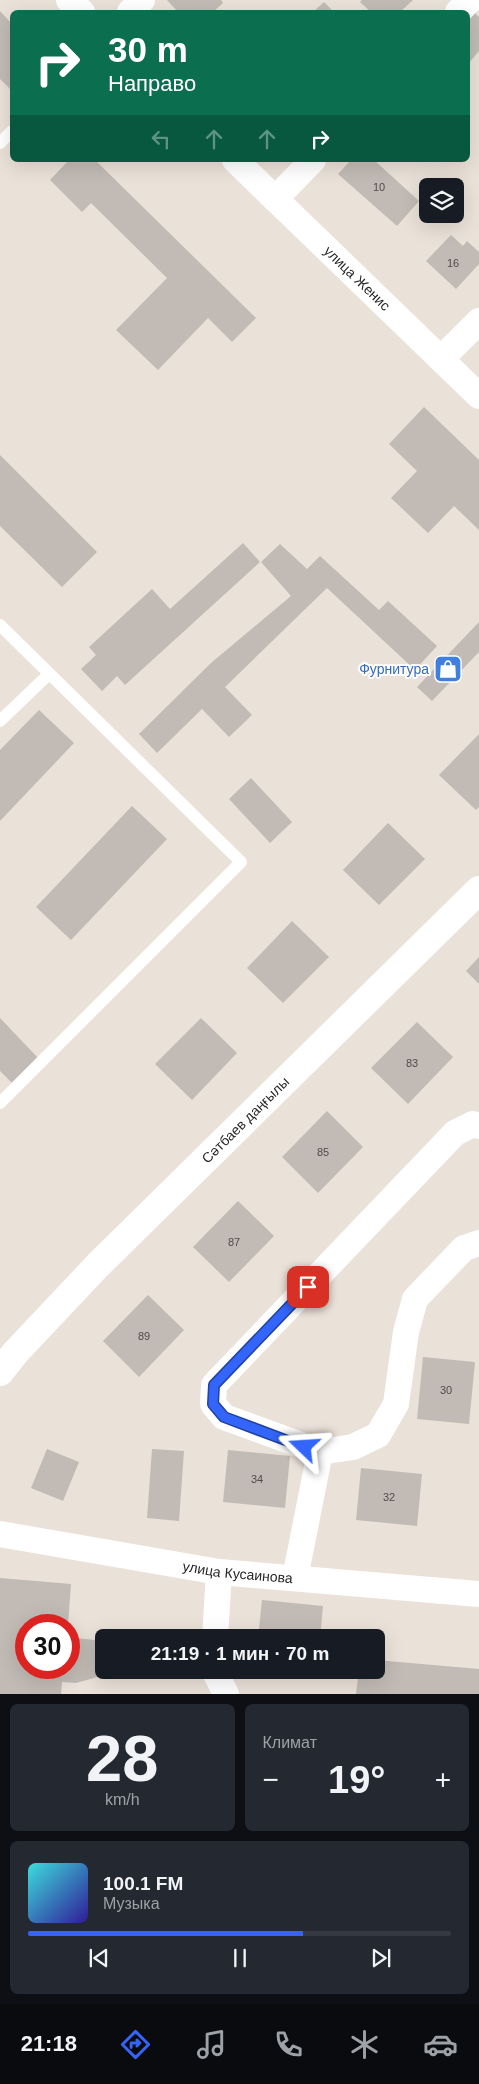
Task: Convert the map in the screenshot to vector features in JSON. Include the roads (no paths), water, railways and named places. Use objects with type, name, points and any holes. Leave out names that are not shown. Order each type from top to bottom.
[{"type":"street","points":[[69,0],[80,10]]},
{"type":"street","points":[[132,10],[142,0]]},
{"type":"street","points":[[460,10],[470,0]]},
{"type":"street","name":"улица Женис","points":[[236,162],[479,396]]},
{"type":"street","points":[[275,199],[311,162]]},
{"type":"street","points":[[441,359],[479,321]]},
{"type":"street","name":"Сәтбаев даңғылы","points":[[5,1362],[98,1265],[479,890]]},
{"type":"street","points":[[479,1126],[473,1124],[455,1133],[214,1385],[213,1404],[224,1417],[320,1452],[353,1447],[378,1435],[396,1404],[406,1332],[415,1299],[464,1248],[479,1243]]},
{"type":"street","points":[[295,1578],[320,1452]]},
{"type":"street","name":"улица Кусаинова","points":[[0,1534],[218,1572],[479,1594]]},
{"type":"street","points":[[215,1629],[218,1572]]},
{"type":"street","points":[[218,1679],[226,1694]]},
{"type":"lane","points":[[0,143],[10,133]]},
{"type":"lane","points":[[0,625],[241,862],[0,1103]]},
{"type":"lane","points":[[0,721],[49,674]]},
{"type":"place","name":"Фурнитура","points":[[448,669]]}]
